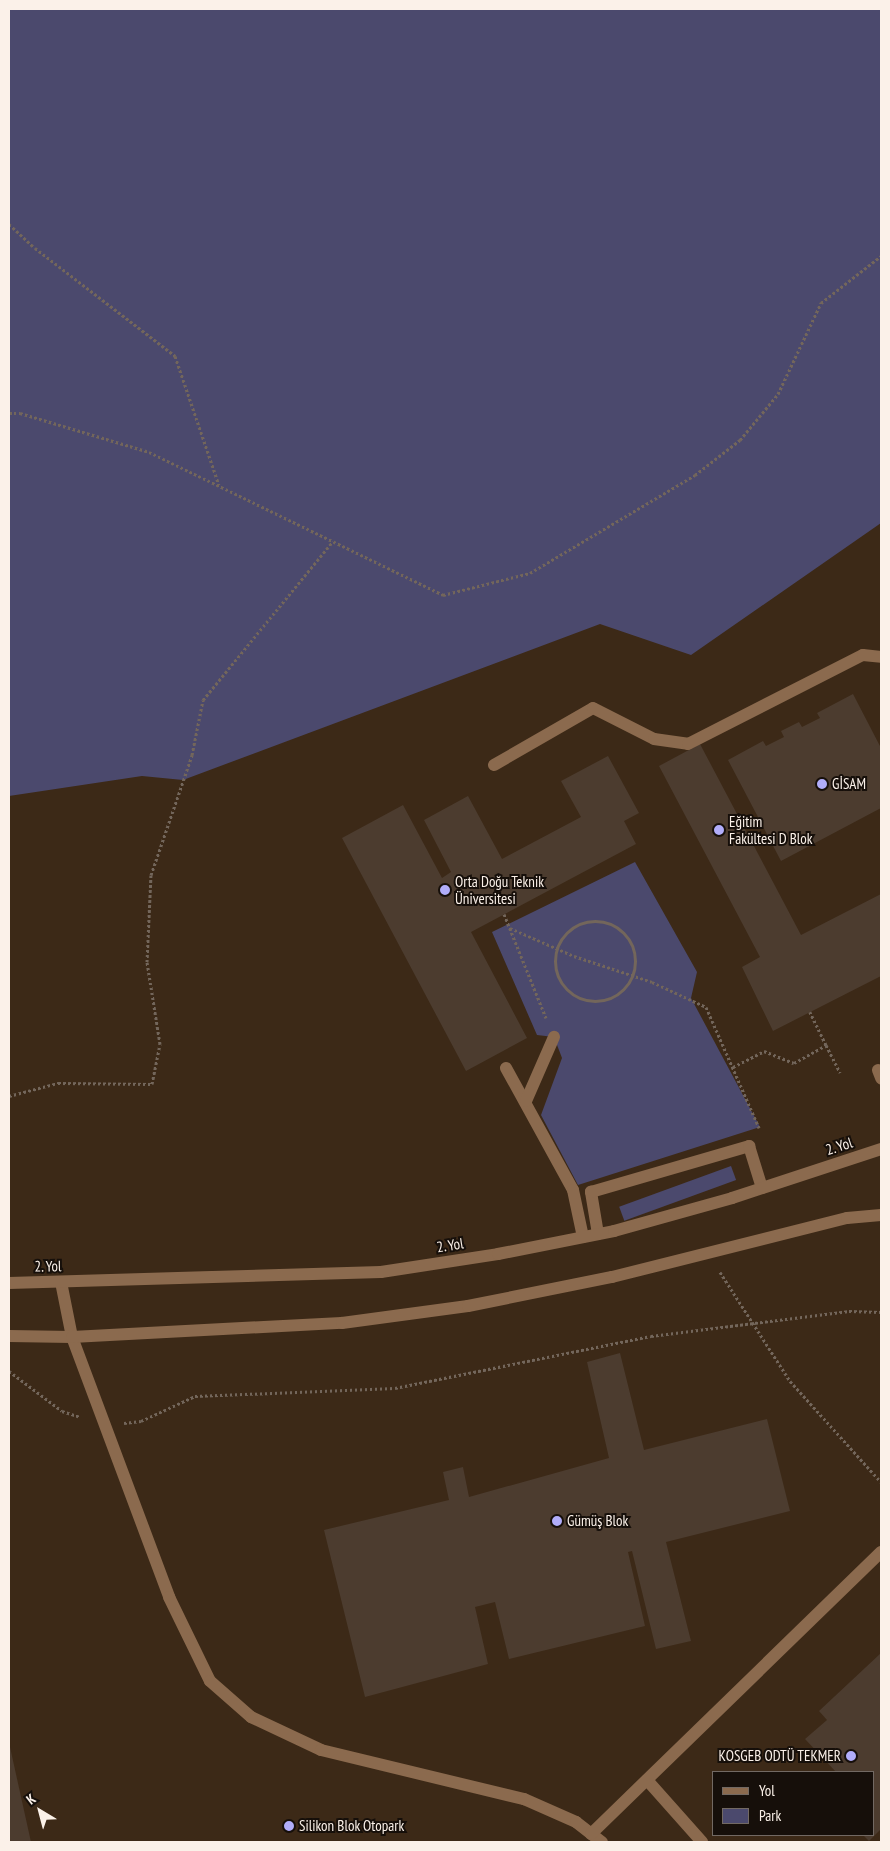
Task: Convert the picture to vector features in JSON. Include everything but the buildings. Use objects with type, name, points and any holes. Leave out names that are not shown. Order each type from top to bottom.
[{"type":"street","points":[[494,765],[593,708],[654,739],[688,744],[863,655],[881,657]]},
{"type":"street","points":[[526,1101],[554,1037]]},
{"type":"street","points":[[506,1068],[526,1101],[573,1190],[583,1237]]},
{"type":"street","points":[[598,1234],[591,1192],[749,1146],[762,1188]]},
{"type":"street","name":"2. Yol","points":[[9,1282],[381,1272],[598,1234],[762,1188],[881,1149]]},
{"type":"street","points":[[9,1336],[72,1337],[342,1322],[468,1306],[612,1277],[847,1218],[881,1215]]},
{"type":"street","points":[[61,1282],[72,1337],[169,1597],[210,1681],[251,1717],[322,1750],[524,1799],[576,1822],[597,1838],[647,1780],[881,1552]]},
{"type":"street","points":[[647,1780],[702,1842]]},
{"type":"path","points":[[9,224],[35,248],[174,356],[219,486]]},
{"type":"path","points":[[9,413],[20,413],[148,452],[443,595],[530,573],[695,475],[740,440],[778,394],[821,303],[881,256]]},
{"type":"path","points":[[9,1096],[58,1083],[152,1084],[160,1044],[147,962],[152,875],[192,755],[203,700],[333,541]]},
{"type":"path","points":[[504,914],[554,1037]]},
{"type":"path","points":[[589,919],[610,922],[624,934],[630,948],[634,977],[625,990],[612,1000],[577,999],[565,988],[558,974],[555,963],[557,949],[562,936],[578,924],[589,919]]},
{"type":"path","points":[[510,928],[557,949],[634,977],[706,1007],[760,1127],[749,1146]]},
{"type":"path","points":[[810,1012],[840,1073]]},
{"type":"path","points":[[733,1067],[764,1051],[794,1063],[826,1045]]},
{"type":"path","points":[[708,1252],[790,1381],[881,1482]]},
{"type":"path","points":[[9,1371],[62,1411],[106,1425],[141,1420],[194,1396],[394,1388],[651,1336],[849,1311],[881,1312]]},
{"type":"shaded area","name":"Orta Doğu Teknik Üniversitesi","points":[[9,9],[881,9],[881,1842],[9,1842]]},
{"type":"green space","points":[[9,9],[881,9],[881,523],[691,655],[600,624],[183,780],[142,776],[9,796]]},
{"type":"green space","points":[[635,862],[697,972],[691,998],[760,1127],[578,1185],[541,1115],[562,1058],[554,1037],[537,1035],[492,932]]},
{"type":"green space","points":[[731,1166],[736,1180],[624,1221],[619,1207]]},
{"type":"place","name":"GİSAM","points":[[822,784]]},
{"type":"place","name":"Eğitim Fakültesi D Blok","points":[[719,830]]},
{"type":"place","name":"Orta Doğu Teknik Üniversitesi","points":[[445,890]]},
{"type":"place","name":"Gümüş Blok","points":[[557,1521]]},
{"type":"place","name":"KOSGEB ODTÜ TEKMER","points":[[851,1756]]},
{"type":"place","name":"Silikon Blok Otopark","points":[[289,1826]]}]
